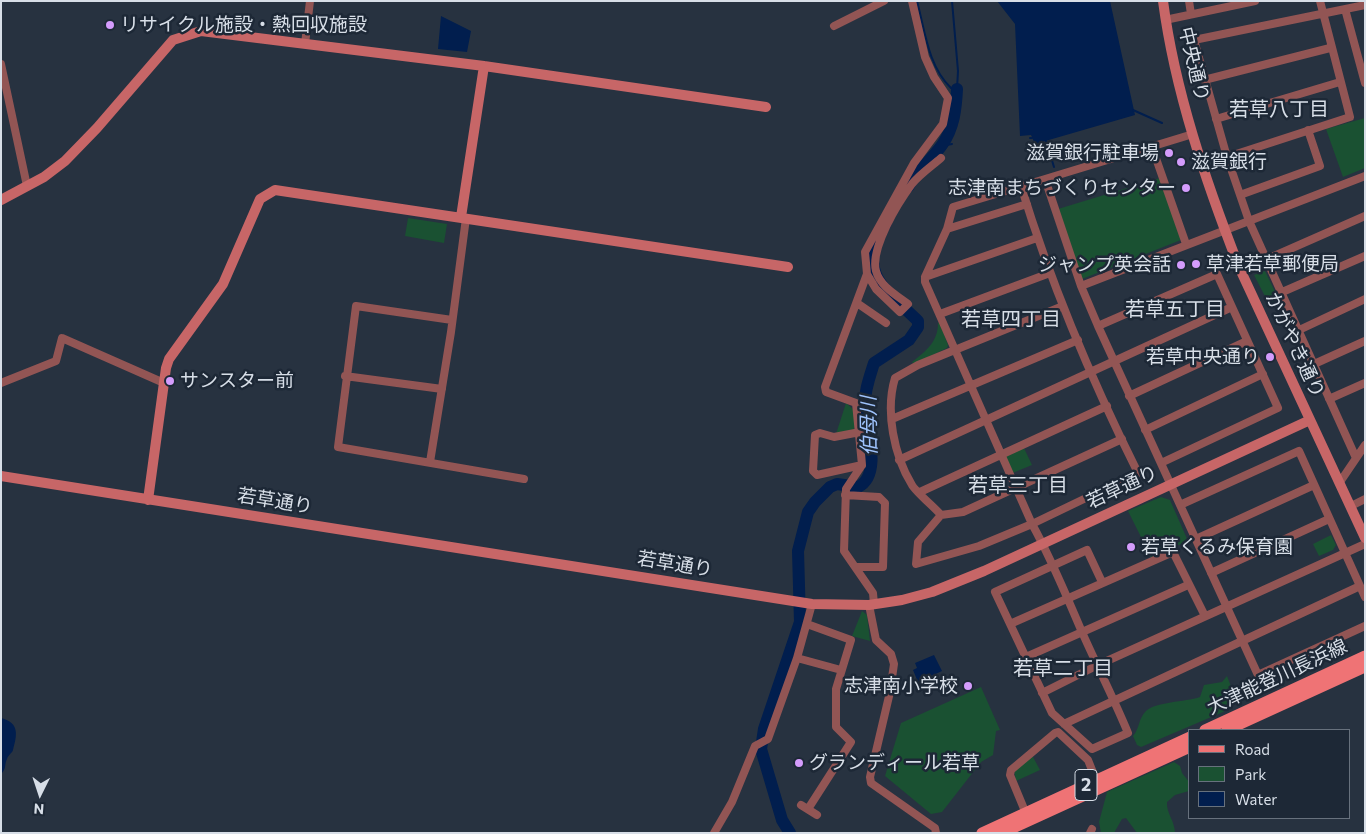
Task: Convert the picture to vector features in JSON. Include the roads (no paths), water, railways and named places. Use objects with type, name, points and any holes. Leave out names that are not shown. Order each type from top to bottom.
[{"type":"main road","name":"大津能登川長浜線","points":[[1207,729],[1365,656]]},
{"type":"main road","name":"大津能登川長浜線","points":[[1229,729],[1365,667]]},
{"type":"main road","name":"2","points":[[1002,833],[1027,817],[1096,780],[1188,738]]},
{"type":"main road","name":"2","points":[[982,833],[1027,817],[1188,748]]},
{"type":"street","points":[[305,44],[310,1]]},
{"type":"street","points":[[834,26],[884,1]]},
{"type":"street","points":[[912,1],[925,57],[934,77],[948,98],[943,124],[914,162],[865,252],[867,274],[876,289],[900,312],[908,304],[889,290],[876,273],[875,252],[913,183],[941,158]]},
{"type":"street","name":"中央通り","points":[[1163,1],[1165,20],[1178,79],[1194,134]]},
{"type":"street","points":[[1189,1],[1191,14]]},
{"type":"street","points":[[1165,20],[1255,1]]},
{"type":"street","points":[[1227,157],[1350,117],[1330,48],[1320,1]]},
{"type":"street","points":[[1356,458],[1312,365],[1249,221],[1227,157],[1194,40],[1365,5]]},
{"type":"street","points":[[1345,9],[1365,83]]},
{"type":"street","points":[[1,200],[55,170],[82,146],[172,40],[201,31],[484,66],[766,107]]},
{"type":"street","points":[[1355,49],[1365,46]]},
{"type":"street","points":[[1204,80],[1330,48]]},
{"type":"street","points":[[1,64],[27,186]]},
{"type":"street","points":[[430,462],[452,320],[463,218],[484,66]]},
{"type":"street","points":[[1216,119],[1340,82]]},
{"type":"street","points":[[1240,195],[1320,166],[1308,130]]},
{"type":"street","points":[[1102,582],[1087,550],[1053,566],[995,592],[1052,712],[1092,749],[1128,733],[1082,632],[1069,598],[1053,566],[1042,542],[1032,524],[970,386],[925,282],[925,277],[947,229],[953,207],[1194,134]]},
{"type":"street","name":"かがやき通り","points":[[1194,134],[1239,267],[1365,538]]},
{"type":"street","points":[[1152,147],[1186,244]]},
{"type":"street","points":[[1081,286],[1365,176]]},
{"type":"street","points":[[1045,179],[1081,286],[1098,326],[1258,674],[1365,626]]},
{"type":"street","points":[[1021,186],[1037,238],[1063,306],[1138,473],[1032,524],[979,546],[916,564],[918,542],[941,515],[963,512],[1122,439]]},
{"type":"street","points":[[148,500],[169,359],[223,284],[257,204],[266,194],[284,190],[788,267]]},
{"type":"street","points":[[947,229],[1027,204]]},
{"type":"street","points":[[1265,260],[1365,216]]},
{"type":"street","points":[[925,277],[1037,238]]},
{"type":"street","points":[[1280,293],[1365,256]]},
{"type":"street","points":[[940,314],[1050,273]]},
{"type":"street","points":[[867,274],[825,387],[826,392],[856,403],[862,465],[847,489],[844,551],[858,567],[862,578],[873,592],[872,605],[876,640],[891,654],[894,664],[890,692],[870,777],[871,783],[935,828],[936,833]]},
{"type":"street","points":[[1098,326],[1217,274],[1263,374],[1278,408],[1160,463]]},
{"type":"street","points":[[1297,331],[1365,300]]},
{"type":"street","points":[[856,303],[886,323]]},
{"type":"street","points":[[452,320],[356,306],[345,376],[338,447],[524,479]]},
{"type":"street","points":[[941,515],[920,492],[913,488],[899,460],[890,405],[895,378],[918,365],[1063,306]]},
{"type":"street","points":[[899,460],[1232,307]]},
{"type":"street","points":[[1,383],[56,361],[62,338],[164,383]]},
{"type":"street","points":[[892,419],[1078,340]]},
{"type":"street","points":[[1129,396],[1247,341]]},
{"type":"street","points":[[1312,365],[1365,341]]},
{"type":"street","points":[[1145,430],[1263,374]]},
{"type":"street","points":[[345,376],[442,389]]},
{"type":"street","points":[[1329,399],[1365,383]]},
{"type":"street","points":[[920,492],[1107,406]]},
{"type":"street","name":"若草通り","points":[[1,476],[804,602],[872,605],[932,592],[984,571],[1042,542],[1310,420]]},
{"type":"street","points":[[860,432],[834,437],[820,433],[815,435],[813,471],[817,475],[862,465]]},
{"type":"street","points":[[1340,482],[1365,445]]},
{"type":"street","points":[[1180,505],[1299,451],[1365,597]]},
{"type":"street","points":[[1196,539],[1314,485]]},
{"type":"street","points":[[847,489],[879,497],[885,504],[883,567],[858,567]]},
{"type":"street","points":[[1351,506],[1365,499]]},
{"type":"street","points":[[1211,573],[1329,519]]},
{"type":"street","points":[[1042,694],[1098,665],[1365,544]]},
{"type":"street","points":[[1010,624],[1173,552],[1205,616]]},
{"type":"street","points":[[1026,658],[1188,584]]},
{"type":"street","points":[[1064,724],[1114,699],[1360,586]]},
{"type":"street","points":[[714,833],[732,802],[751,754],[762,742],[768,739],[807,624],[804,602]]},
{"type":"street","points":[[807,624],[851,638],[836,689],[836,727],[851,742],[804,807],[817,815]]},
{"type":"street","points":[[797,658],[842,670]]},
{"type":"street","points":[[1027,817],[1010,775],[1011,770],[1055,733],[1058,732],[1088,760],[1096,780]]},
{"type":"water","points":[[997,1],[1110,1],[1135,115],[1035,144],[1031,135],[1020,136],[1015,24]]},
{"type":"water","points":[[441,16],[471,31],[467,52],[438,49]]},
{"type":"water","points":[[934,655],[942,671],[918,682],[913,670],[917,668],[915,663]]},
{"type":"water","points":[[1,718],[14,726],[16,735],[13,751],[6,761],[1,774]]},
{"type":"waterway","points":[[917,1],[932,59],[943,79],[951,88],[957,89],[958,71],[952,1]]},
{"type":"waterway","name":"伯母川","points":[[908,187],[946,139],[954,118],[957,89]]},
{"type":"waterway","points":[[1133,110],[1162,123]]},
{"type":"waterway","points":[[1046,141],[1054,167]]},
{"type":"waterway","name":"伯母川","points":[[942,146],[952,144]]},
{"type":"waterway","name":"伯母川","points":[[790,833],[782,820],[761,749],[764,729],[800,622],[798,551],[808,512],[815,502],[830,487],[837,484],[858,487],[866,481],[870,472],[871,450],[865,395],[874,363],[909,340],[918,327],[918,321],[885,288],[878,278],[874,267],[873,255],[877,240],[886,223]]},
{"type":"place","name":"リサイクル施設・熱回収施設","points":[[110,25]]},
{"type":"place","name":"滋賀銀行駐車場","points":[[1169,153]]},
{"type":"place","name":"滋賀銀行","points":[[1181,162]]},
{"type":"place","name":"志津南まちづくりセンター","points":[[1186,188]]},
{"type":"place","name":"草津若草郵便局","points":[[1196,264]]},
{"type":"place","name":"ジャンプ英会話","points":[[1181,265]]},
{"type":"place","name":"若草中央通り","points":[[1270,357]]},
{"type":"place","name":"サンスター前","points":[[170,381]]},
{"type":"place","name":"若草くるみ保育園","points":[[1131,547]]},
{"type":"place","name":"志津南小学校","points":[[968,686]]},
{"type":"place","name":"グランディール若草","points":[[799,763]]},
{"type":"district","name":"若草八丁目","points":[[1279,109]]},
{"type":"district","name":"若草五丁目","points":[[1175,309]]},
{"type":"district","name":"若草四丁目","points":[[1011,319]]},
{"type":"district","name":"若草三丁目","points":[[1018,485]]},
{"type":"district","name":"若草二丁目","points":[[1063,668]]}]
